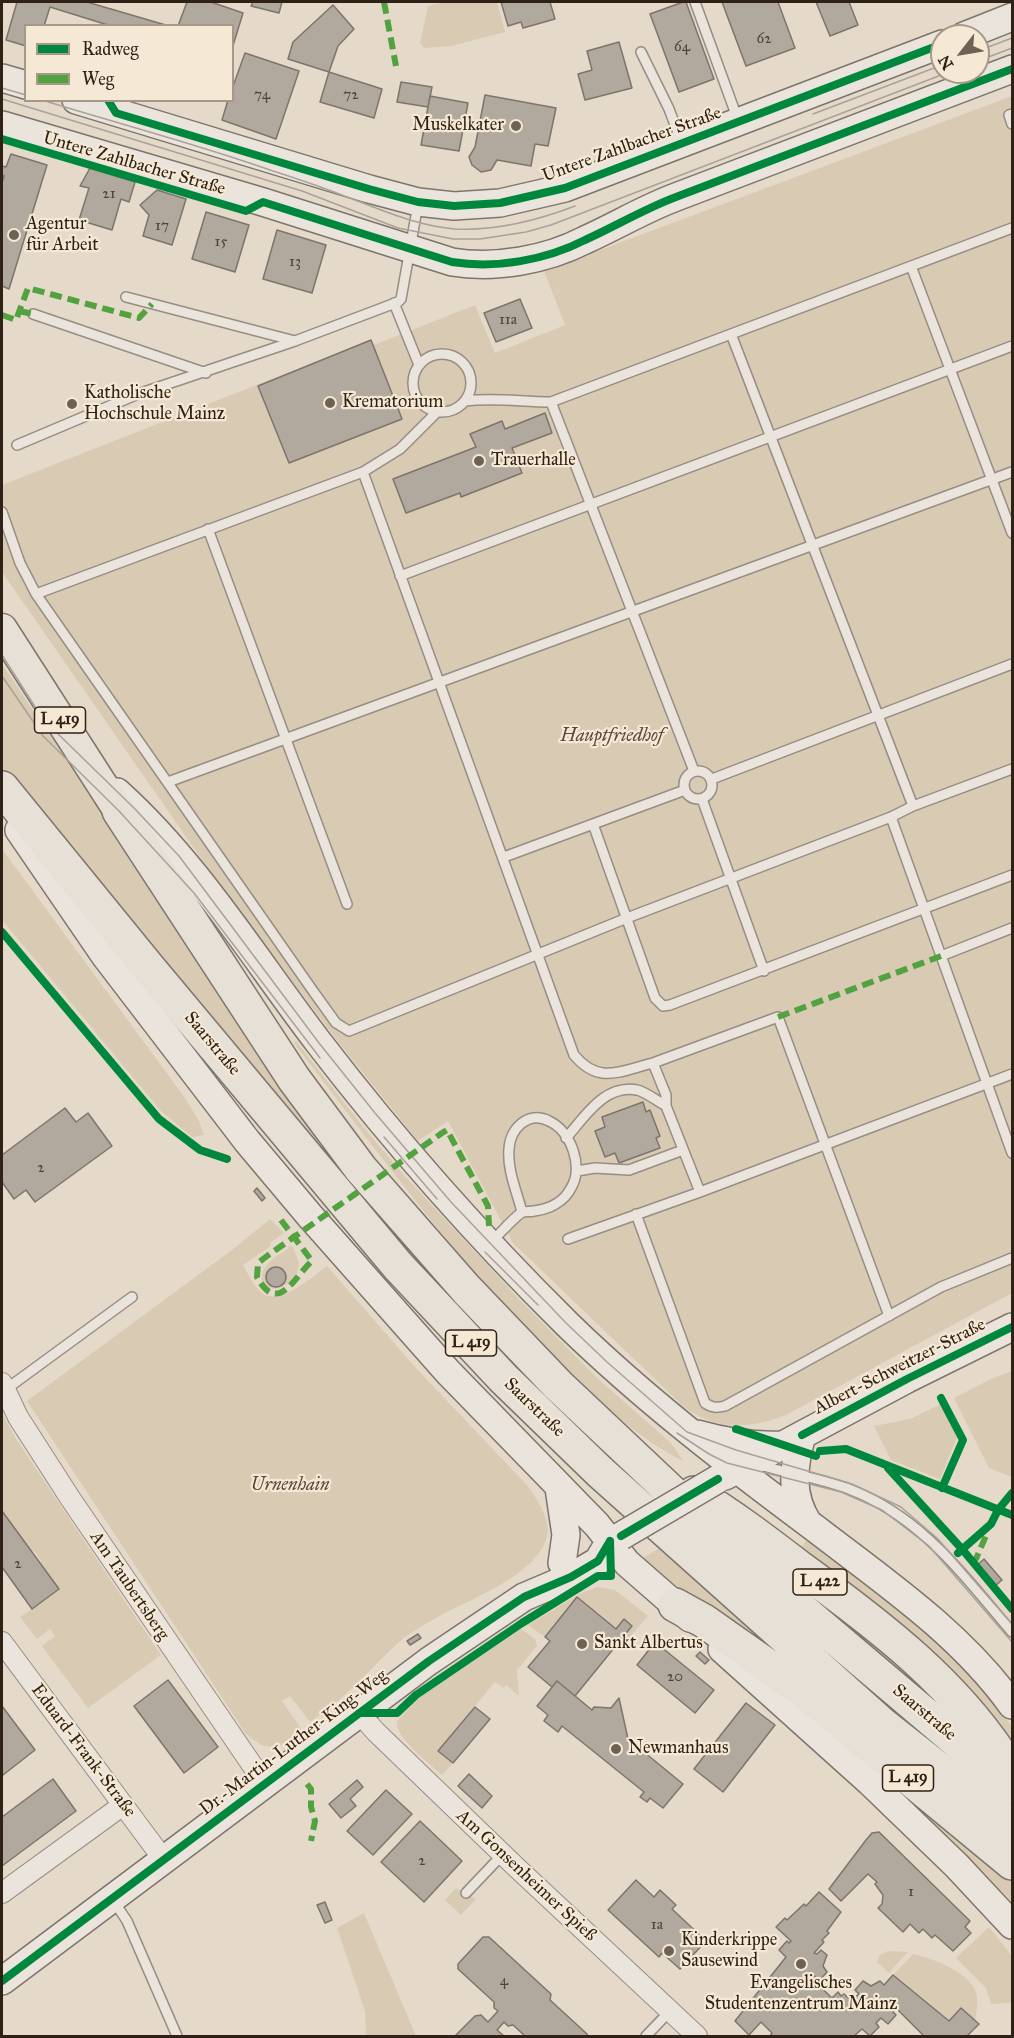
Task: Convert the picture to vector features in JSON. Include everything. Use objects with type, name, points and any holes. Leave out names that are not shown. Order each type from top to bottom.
[{"type":"highway","name":"Saarstraße","points":[[2,788],[398,1266],[503,1378],[600,1472],[883,1725],[1012,1827]]},
{"type":"highway","name":"Saarstraße","points":[[119,810],[294,1079],[361,1169],[467,1290],[558,1384],[749,1565],[1012,1788]]},
{"type":"highway","name":"L 422","points":[[635,1458],[721,1510],[835,1593],[933,1674],[961,1702],[1012,1773]]},
{"type":"highway","name":"L 419","points":[[675,1605],[704,1621],[805,1692],[1012,1863]]},
{"type":"main road","name":"Saarstraße","points":[[2,629],[119,810]]},
{"type":"street","points":[[990,26],[1012,17]]},
{"type":"street","name":"Untere Zahlbacher Straße","points":[[83,102],[369,189],[436,205],[472,206],[500,203],[565,188],[930,49]]},
{"type":"street","name":"Untere Zahlbacher Straße","points":[[2,125],[467,265],[515,261],[561,250],[667,200],[1012,69]]},
{"type":"street","points":[[2,78],[24,84]]},
{"type":"street","name":"Saarstraße","points":[[91,769],[135,809],[179,856],[326,1052],[443,1193],[489,1244],[599,1354],[687,1432],[737,1465],[808,1524],[919,1607],[942,1627],[986,1671],[1012,1705]]},
{"type":"street","name":"Saarstraße","points":[[2,805],[106,957],[247,1141],[418,1339],[559,1488],[597,1526],[616,1539],[627,1563],[870,1782],[957,1866],[1012,1925]]},
{"type":"street","name":"Albert-Schweitzer-Straße","points":[[616,1539],[737,1465],[793,1440],[907,1379],[1012,1327]]},
{"type":"street","name":"Am Taubertsberg","points":[[3,1387],[18,1417],[70,1498],[265,1784]]},
{"type":"street","points":[[687,1432],[734,1443],[759,1446],[793,1440],[795,1493],[802,1515],[808,1524]]},
{"type":"street","points":[[559,1488],[566,1535],[562,1563]]},
{"type":"street","name":"Dr.-Martin-Luther-King-Weg","points":[[2,1981],[429,1661],[524,1597],[562,1563],[586,1546],[616,1539]]},
{"type":"street","name":"Dr.-Martin-Luther-King-Weg","points":[[524,1597],[571,1577],[598,1561],[616,1539]]},
{"type":"street","name":"Eduard-Frank-Straße","points":[[2,1642],[164,1860]]},
{"type":"street","name":"Am Gonsenheimer Spieß","points":[[359,1713],[502,1855],[696,2036]]},
{"type":"street","points":[[2,1893],[123,1805]]},
{"type":"lane","points":[[695,2],[739,122]]},
{"type":"lane","points":[[641,52],[669,109],[682,144]]},
{"type":"lane","points":[[1012,114],[1009,115],[1012,124]]},
{"type":"lane","points":[[17,445],[138,394],[295,342],[401,299],[418,202]]},
{"type":"lane","points":[[465,400],[487,398],[551,402],[1012,228]]},
{"type":"lane","points":[[911,266],[1012,533]]},
{"type":"lane","points":[[126,297],[295,342]]},
{"type":"lane","points":[[394,303],[419,365]]},
{"type":"lane","points":[[33,314],[206,373]]},
{"type":"lane","points":[[730,334],[913,806]]},
{"type":"lane","points":[[399,576],[1012,346]]},
{"type":"lane","points":[[440,354],[457,358],[469,372],[471,382],[470,392],[465,400],[453,410],[437,412],[420,402],[413,384],[419,365],[432,356],[440,354]]},
{"type":"lane","points":[[551,402],[694,771]]},
{"type":"lane","points":[[36,594],[363,472],[400,449],[437,412]]},
{"type":"lane","points":[[363,472],[574,1055],[589,1070],[608,1074],[653,1063],[778,1017],[889,1316]]},
{"type":"lane","points":[[168,782],[1012,472]]},
{"type":"lane","points":[[2,512],[20,563],[36,594],[313,991],[336,1023],[349,1031],[627,918],[891,818],[913,806],[1012,769]]},
{"type":"lane","points":[[208,529],[347,903]]},
{"type":"lane","points":[[712,779],[879,717],[1012,664]]},
{"type":"lane","name":"Saarstraße","points":[[55,731],[91,769]]},
{"type":"lane","points":[[694,771],[702,771],[712,779],[712,789],[707,797],[702,799],[690,797],[685,790],[684,780],[694,771]]},
{"type":"lane","points":[[504,857],[685,790]]},
{"type":"lane","points":[[702,799],[764,970]]},
{"type":"lane","points":[[891,818],[1012,1153]]},
{"type":"lane","points":[[593,824],[655,998],[663,1005],[670,1005],[764,970],[1012,875]]},
{"type":"lane","points":[[941,956],[1012,928]]},
{"type":"lane","points":[[653,1063],[666,1095],[666,1106],[700,1192]]},
{"type":"lane","points":[[568,1239],[700,1192],[1012,1074]]},
{"type":"lane","points":[[566,1138],[596,1103],[614,1093],[639,1090],[666,1106]]},
{"type":"lane","points":[[489,1244],[522,1212],[536,1211],[558,1203],[572,1187],[577,1171],[575,1158],[566,1138],[551,1121],[543,1118],[525,1120],[518,1124],[510,1143],[509,1157],[522,1212]]},
{"type":"lane","points":[[577,1171],[595,1168],[629,1170],[683,1150]]},
{"type":"lane","points":[[636,1214],[705,1403],[710,1406],[725,1406],[941,1287],[1012,1258]]},
{"type":"lane","points":[[3,1387],[132,1297]]},
{"type":"lane","name":"Saarstraße","points":[[737,1465],[794,1474],[847,1488],[870,1497],[917,1528],[950,1560],[1012,1632]]},
{"type":"lane","points":[[466,1893],[502,1855]]},
{"type":"lane","points":[[112,1898],[127,1921],[177,2037]]},
{"type":"lane","points":[[646,2037],[670,2011]]},
{"type":"green space","points":[[445,2],[497,2],[505,32],[451,46],[424,48],[420,43],[428,6]]},
{"type":"green space","name":"Hauptfriedhof","points":[[1012,96],[1012,1293],[784,1416],[744,1425],[721,1424],[697,1415],[684,1407],[513,1243],[448,1121],[418,1141],[335,1038],[216,880],[2,572],[2,485],[371,340],[374,345],[475,305],[495,353],[565,325],[544,271]]},
{"type":"green space","points":[[2,664],[40,721],[83,777],[82,782],[95,793],[324,1143],[317,1148],[46,827],[2,771]]},
{"type":"green space","points":[[2,849],[185,1098],[198,1119],[204,1135],[192,1137],[161,1111],[2,920]]},
{"type":"green space","points":[[296,1041],[403,1174],[519,1299],[596,1377],[671,1443],[683,1461],[648,1440],[600,1402],[519,1322],[419,1206],[294,1043]]},
{"type":"green space","name":"Urnenhain","points":[[270,1219],[284,1233],[270,1243],[271,1246],[243,1265],[256,1287],[269,1296],[278,1296],[305,1283],[327,1266],[415,1367],[526,1484],[543,1512],[548,1526],[546,1540],[528,1566],[498,1586],[436,1618],[407,1636],[346,1694],[310,1722],[290,1696],[282,1701],[302,1730],[276,1748],[261,1745],[246,1734],[27,1401],[232,1250]]},
{"type":"green space","points":[[288,1246],[293,1247],[299,1263],[297,1274],[282,1287],[268,1288],[262,1279],[263,1272],[269,1262],[289,1248]]},
{"type":"green space","points":[[1012,1371],[1012,1477],[989,1468],[954,1398]]},
{"type":"green space","points":[[941,1404],[957,1437],[940,1479],[891,1460],[874,1426],[910,1419]]},
{"type":"green space","points":[[2,1413],[16,1439],[161,1655],[88,1708],[42,1646],[55,1636],[50,1629],[37,1639],[20,1617],[32,1609],[41,1561],[34,1551],[31,1552],[2,1511]]},
{"type":"green space","points":[[808,1538],[872,1585],[940,1643],[994,1701],[1012,1727],[1012,1749],[800,1549]]},
{"type":"green space","points":[[660,1548],[798,1669],[723,1620],[641,1559]]},
{"type":"green space","points":[[774,1565],[875,1641],[953,1718]]},
{"type":"green space","points":[[598,1587],[615,1590],[648,1616],[624,1644],[620,1641],[632,1626],[624,1619],[616,1629],[577,1597],[545,1637],[528,1625],[581,1593]]},
{"type":"green space","points":[[521,1629],[535,1639],[537,1646],[517,1670],[519,1696],[506,1685],[504,1688],[495,1682],[438,1750],[453,1763],[442,1775],[401,1735],[397,1721],[421,1696]]},
{"type":"green space","points":[[922,1810],[1012,1883],[1012,1912],[918,1815]]},
{"type":"green space","points":[[456,1888],[476,1899],[461,1915],[445,1900]]},
{"type":"green space","points":[[364,1913],[416,2036],[366,2036],[365,2011],[337,1928]]},
{"type":"green space","points":[[989,1927],[1012,1956],[1012,2003],[991,2004],[986,1988],[956,1958]]},
{"type":"green space","points":[[888,1951],[908,1952],[889,1973],[877,1962],[880,1955]]},
{"type":"green space","points":[[913,1954],[959,1972],[973,1985],[977,1996],[975,2021],[949,2021],[893,1975]]},
{"type":"building","points":[[17,2],[87,2],[162,24],[105,24],[50,7],[45,24],[24,24],[24,45],[6,40]]},
{"type":"building","points":[[187,2],[211,2],[243,13],[234,42],[234,24],[179,24]]},
{"type":"building","points":[[253,2],[282,2],[279,13],[251,6]]},
{"type":"building","points":[[501,2],[550,2],[555,19],[523,28],[521,22],[508,26]]},
{"type":"building","points":[[686,2],[714,79],[679,92],[650,14]]},
{"type":"building","points":[[722,2],[778,2],[795,48],[746,66]]},
{"type":"building","points":[[816,2],[849,2],[858,25],[830,36]]},
{"type":"building","points":[[333,5],[354,29],[338,46],[329,72],[288,59],[293,42]]},
{"type":"building","points":[[619,42],[632,88],[585,100],[578,74],[592,70],[587,51]]},
{"type":"building","points":[[245,53],[299,71],[276,139],[222,120],[227,102],[234,102],[234,83]]},
{"type":"building","points":[[329,72],[382,89],[374,118],[320,102]]},
{"type":"building","points":[[401,82],[432,87],[428,107],[397,102]]},
{"type":"building","name":"Muskelkater","points":[[485,95],[556,108],[548,146],[535,144],[531,166],[497,160],[491,170],[481,172],[472,165],[469,157],[475,147]]},
{"type":"building","points":[[430,96],[468,103],[459,151],[421,145]]},
{"type":"building","name":"Agentur für Arbeit","points":[[11,154],[47,165],[9,289],[2,286],[2,183],[4,176],[2,166],[6,167]]},
{"type":"building","points":[[90,168],[135,182],[129,202],[121,199],[112,230],[79,220],[89,188],[80,186]]},
{"type":"building","points":[[157,190],[186,199],[172,245],[143,236],[149,215],[140,205]]},
{"type":"building","points":[[206,212],[249,225],[235,272],[192,259]]},
{"type":"building","points":[[277,230],[326,245],[312,293],[263,279]]},
{"type":"building","points":[[520,299],[532,328],[496,342],[484,313]]},
{"type":"building","name":"Krematorium","points":[[371,340],[402,419],[289,463],[258,386]]},
{"type":"building","name":"Trauerhalle","points":[[545,413],[552,433],[512,448],[522,473],[461,497],[460,493],[406,513],[393,479],[476,447],[470,434],[502,421],[505,429]]},
{"type":"building","points":[[643,1102],[646,1112],[650,1110],[660,1136],[656,1138],[660,1148],[619,1163],[615,1153],[605,1157],[595,1131],[605,1127],[602,1117]]},
{"type":"building","points":[[65,1108],[76,1122],[88,1113],[112,1146],[35,1202],[26,1190],[14,1199],[2,1182],[2,1155]]},
{"type":"building","points":[[257,1188],[265,1198],[262,1201],[254,1191]]},
{"type":"building","points":[[276,1267],[283,1270],[286,1277],[283,1284],[276,1287],[269,1284],[266,1277],[269,1270]]},
{"type":"building","points":[[2,1511],[59,1589],[32,1609],[2,1567]]},
{"type":"building","points":[[984,1559],[1002,1580],[995,1586],[977,1565]]},
{"type":"building","name":"Sankt Albertus","points":[[577,1597],[616,1629],[624,1619],[632,1626],[575,1696],[557,1681],[552,1687],[528,1667],[550,1641],[545,1637]]},
{"type":"building","points":[[418,1634],[421,1638],[410,1645],[407,1641]]},
{"type":"building","name":"Newmanhaus","points":[[655,1642],[714,1690],[695,1713],[637,1665]]},
{"type":"building","points":[[700,1652],[709,1660],[705,1664],[696,1656]]},
{"type":"building","points":[[168,1680],[218,1747],[184,1773],[134,1706]]},
{"type":"building","name":"Newmanhaus","points":[[557,1681],[592,1710],[594,1707],[611,1708],[619,1698],[628,1739],[683,1784],[663,1808],[650,1798],[647,1802],[640,1797],[644,1792],[562,1726],[558,1732],[544,1721],[548,1715],[537,1706]]},
{"type":"building","name":"Newmanhaus","points":[[746,1703],[775,1725],[723,1792],[694,1769]]},
{"type":"building","points":[[2,1706],[35,1750],[3,1775],[2,1772]]},
{"type":"building","points":[[475,1707],[490,1719],[453,1763],[438,1751]]},
{"type":"building","points":[[469,1774],[492,1796],[482,1808],[458,1786]]},
{"type":"building","points":[[53,1779],[76,1811],[2,1866],[2,1817]]},
{"type":"building","points":[[357,1780],[363,1787],[350,1799],[356,1806],[341,1818],[329,1804]]},
{"type":"building","points":[[386,1790],[412,1814],[373,1855],[347,1831]]},
{"type":"building","points":[[420,1821],[462,1861],[424,1902],[381,1862]]},
{"type":"building","name":"Evangelisches Studentenzentrum Mainz","points":[[879,1832],[970,1921],[965,1927],[971,1933],[953,1951],[935,1935],[932,1938],[923,1929],[919,1933],[910,1924],[903,1932],[878,1908],[882,1904],[883,1895],[875,1884],[877,1882],[868,1874],[841,1901],[829,1889],[872,1833]]},
{"type":"building","points":[[636,1880],[654,1897],[660,1890],[676,1905],[672,1909],[706,1941],[680,1969],[662,1953],[659,1957],[608,1910]]},
{"type":"building","name":"Evangelisches Studentenzentrum Mainz","points":[[819,1892],[841,1912],[827,1931],[829,1933],[822,1940],[824,1942],[814,1953],[817,1954],[821,1950],[827,1955],[823,1966],[827,1972],[819,1981],[815,1976],[812,1979],[832,1998],[838,1992],[841,1996],[844,1994],[856,2005],[859,2001],[855,1997],[859,1994],[855,1990],[863,1981],[871,1986],[880,1981],[884,1985],[893,1975],[949,2021],[961,2008],[979,2024],[967,2036],[924,2036],[896,2008],[893,2012],[896,2015],[888,2024],[881,2018],[876,2023],[879,2027],[870,2036],[862,2029],[854,2036],[770,2036],[772,2033],[761,2022],[749,2035],[735,2021],[786,1957],[779,1950],[787,1941],[789,1943],[791,1941],[776,1927],[804,1904],[806,1906]]},
{"type":"building","points":[[325,1902],[332,1920],[325,1923],[317,1905]]},
{"type":"building","points":[[483,1937],[489,1937],[551,1994],[550,2000],[588,2036],[525,2036],[513,2025],[508,2026],[504,2022],[497,2030],[504,2036],[455,2036],[475,2016],[481,2015],[488,2022],[498,2011],[494,2008],[494,2002],[458,1969],[458,1964]]},
{"type":"tram line","points":[[990,46],[1012,38]]},
{"type":"tram line","points":[[990,56],[1012,48]]},
{"type":"tram line","points":[[813,114],[930,70]]},
{"type":"tram line","points":[[2,99],[302,191],[398,228],[453,239],[480,239],[526,232],[551,225],[930,79]]},
{"type":"tram line","points":[[2,88],[24,94]]},
{"type":"tram line","points":[[49,102],[244,161],[427,225],[455,229],[501,227],[575,206]]},
{"type":"tram line","points":[[2,655],[39,713],[179,856],[319,1043],[375,1113],[451,1202],[566,1323],[687,1432],[736,1450],[852,1484],[901,1507],[937,1538],[1012,1624]]},
{"type":"tram line","points":[[2,676],[43,736],[119,811],[194,893],[320,1058]]},
{"type":"tram line","points":[[384,1137],[437,1199]]},
{"type":"tram line","points":[[485,1252],[538,1305]]},
{"type":"tram line","points":[[677,1433],[727,1463],[841,1492],[882,1510],[929,1546],[1012,1642]]},
{"type":"marked path","points":[[384,2],[396,66]]},
{"type":"marked path","points":[[2,315],[16,320],[28,288],[139,318],[152,304]]},
{"type":"marked path","points":[[19,311],[33,314]]},
{"type":"marked path","points":[[778,1017],[941,956]]},
{"type":"marked path","points":[[281,1220],[312,1261],[286,1289],[279,1293],[272,1293],[257,1277],[258,1263],[267,1256],[442,1133],[447,1130],[488,1206],[489,1226]]},
{"type":"marked path","points":[[972,1563],[988,1531]]},
{"type":"marked path","points":[[307,1784],[311,1789],[311,1807],[315,1821],[311,1841]]},
{"type":"cycle path","points":[[109,102],[116,113],[369,189],[418,202],[454,206],[500,203],[565,188],[930,49]]},
{"type":"cycle path","points":[[2,139],[246,211],[263,202],[452,262],[503,263],[537,258],[570,247],[664,202],[1012,69]]},
{"type":"cycle path","points":[[2,932],[159,1119],[200,1150],[227,1159]]},
{"type":"cycle path","points":[[802,1435],[1012,1327]]},
{"type":"cycle path","points":[[941,1398],[963,1440],[942,1488]]},
{"type":"cycle path","points":[[736,1429],[816,1456]]},
{"type":"cycle path","points":[[820,1451],[846,1449],[1012,1515]]},
{"type":"cycle path","points":[[888,1468],[962,1549],[1012,1609]]},
{"type":"cycle path","points":[[621,1536],[718,1479]]},
{"type":"cycle path","points":[[958,1553],[991,1524],[998,1510],[1012,1493]]},
{"type":"cycle path","points":[[359,1713],[397,1713],[416,1695],[522,1623],[598,1576],[611,1576],[610,1541]]},
{"type":"cycle path","points":[[2,1981],[429,1661],[524,1597],[571,1577],[598,1561],[610,1541]]},
{"type":"place","name":"Muskelkater","points":[[516,126]]},
{"type":"place","name":"Agentur für Arbeit","points":[[14,235]]},
{"type":"place","name":"Krematorium","points":[[330,403]]},
{"type":"place","name":"Katholische Hochschule Mainz","points":[[72,404]]},
{"type":"place","name":"Trauerhalle","points":[[479,461]]},
{"type":"place","name":"Sankt Albertus","points":[[582,1644]]},
{"type":"place","name":"Newmanhaus","points":[[616,1749]]},
{"type":"place","name":"Kinderkrippe Sausewind","points":[[669,1951]]},
{"type":"place","name":"Evangelisches Studentenzentrum Mainz","points":[[801,1964]]}]
